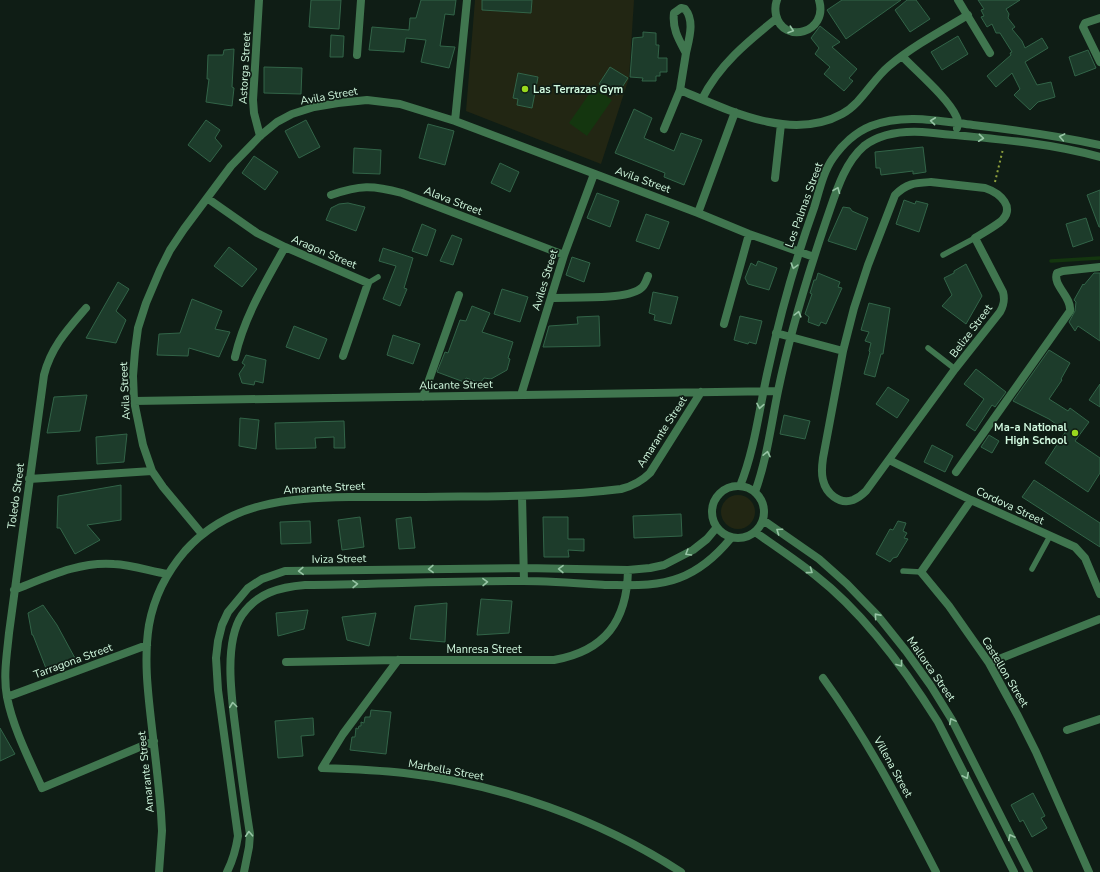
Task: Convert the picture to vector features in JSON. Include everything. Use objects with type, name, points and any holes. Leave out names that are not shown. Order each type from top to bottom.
[{"type":"street","name":"Astorga Street","points":[[259,0],[253,100],[254,113],[260,136]]},
{"type":"street","points":[[358,55],[361,0]]},
{"type":"street","points":[[455,121],[467,0]]},
{"type":"street","points":[[777,0],[775,10],[777,18],[780,24],[793,32],[807,30],[813,27],[818,21],[821,7],[819,0]]},
{"type":"street","points":[[958,0],[990,53]]},
{"type":"street","points":[[664,129],[680,90],[686,53],[690,19],[689,13],[685,9],[681,8],[674,13],[673,21],[677,36],[686,53]]},
{"type":"street","points":[[680,90],[735,112],[781,124],[815,124],[843,114],[854,105],[887,68],[902,56],[968,15]]},
{"type":"street","points":[[702,99],[710,84],[732,57],[746,43],[777,18]]},
{"type":"street","points":[[1100,18],[1088,22],[1083,27],[1100,62]]},
{"type":"street","points":[[902,56],[952,108],[958,123],[956,136]]},
{"type":"street","name":"Avila Street","points":[[202,534],[176,504],[152,471],[143,445],[134,401],[133,376],[138,328],[146,303],[160,270],[170,250],[184,229],[231,166],[260,136],[278,122],[292,114],[314,107],[367,100],[400,104],[455,121],[814,257]]},
{"type":"street","points":[[698,213],[735,112]]},
{"type":"street","name":"Los Palmas Street","points":[[740,486],[749,462],[776,333],[799,251],[825,174],[832,159],[843,146],[855,135],[870,126],[885,121],[902,118],[1039,133],[1100,145]]},
{"type":"street","points":[[775,178],[781,124]]},
{"type":"street","points":[[755,492],[765,463],[778,391],[791,337],[814,257],[842,177],[855,155],[864,146],[877,138],[905,131],[1005,140],[1057,147],[1100,157]]},
{"type":"street","name":"Aviles Street","points":[[521,395],[564,255],[594,174]]},
{"type":"street","name":"Belize Street","points":[[975,238],[1003,292],[1004,299],[1000,312],[866,491],[859,497],[852,500],[844,501],[837,499],[825,487],[822,470],[843,351],[868,265],[895,195],[903,187],[915,183],[931,182],[985,188],[993,191]]},
{"type":"street","name":"Alava Street","points":[[331,195],[348,189],[381,187],[402,193],[564,255]]},
{"type":"street","points":[[975,238],[1000,222],[1005,216],[1006,211],[1004,200],[993,191]]},
{"type":"street","name":"Aragon Street","points":[[207,198],[257,233],[285,247],[368,283]]},
{"type":"street","points":[[724,324],[750,234]]},
{"type":"street","points":[[235,357],[239,340],[250,311],[285,247]]},
{"type":"street","points":[[956,472],[1070,311],[1069,301],[1056,280],[1057,273],[1100,267]]},
{"type":"street","points":[[551,298],[615,296],[634,292],[644,286],[648,276]]},
{"type":"street","points":[[343,356],[368,283]]},
{"type":"street","points":[[424,397],[459,295]]},
{"type":"street","name":"Toledo Street","points":[[86,308],[54,349],[47,363],[44,375],[14,590],[6,665],[7,696],[20,738],[42,788],[154,741]]},
{"type":"street","points":[[776,333],[843,351]]},
{"type":"street","name":"Alicante Street","points":[[134,401],[778,391]]},
{"type":"street","name":"Amarante Street","points":[[159,872],[162,832],[148,681],[147,645],[149,626],[159,592],[168,574],[177,560],[202,534],[221,521],[254,507],[296,499],[522,496],[621,490],[642,481],[650,473],[701,392]]},
{"type":"street","name":"Cordova Street","points":[[888,460],[1074,547],[1080,551],[1089,565],[1100,594]]},
{"type":"street","points":[[29,479],[152,471]]},
{"type":"street","points":[[731,487],[748,487],[755,492],[763,502],[765,514],[760,527],[748,537],[731,538],[723,534],[716,527],[713,520],[712,512],[715,500],[724,490],[731,487]]},
{"type":"street","points":[[522,496],[524,581]]},
{"type":"street","points":[[921,572],[971,500]]},
{"type":"street","name":"Mallorca Street","points":[[763,520],[819,559],[847,584],[878,616],[910,656],[952,720],[1029,872]]},
{"type":"street","name":"Iviza Street","points":[[227,872],[236,849],[238,836],[218,690],[216,658],[222,624],[228,612],[248,588],[262,579],[285,571],[524,568],[628,570],[650,568],[664,565],[693,550],[707,539],[716,527]]},
{"type":"street","name":"Mallorca Street","points":[[755,532],[802,565],[830,588],[863,621],[896,660],[925,700],[938,722],[1014,872]]},
{"type":"street","points":[[244,872],[250,847],[250,834],[231,691],[231,658],[232,642],[236,626],[250,606],[261,597],[276,590],[288,587],[313,585],[524,581],[627,585],[665,582],[680,578],[706,563],[719,553],[731,538]]},
{"type":"street","points":[[14,590],[63,572],[95,564],[114,564],[168,574]]},
{"type":"street","name":"Manresa Street","points":[[286,662],[548,660],[570,657],[587,650],[600,640],[620,615],[624,602],[628,570]]},
{"type":"street","name":"Castellon Street","points":[[921,572],[949,606],[989,663],[1036,752],[1089,872]]},
{"type":"street","points":[[989,663],[1100,619]]},
{"type":"street","name":"Tarragona Street","points":[[7,696],[147,645]]},
{"type":"street","name":"Marbella Street","points":[[398,660],[344,734],[322,768],[405,773],[482,787],[562,812],[640,848],[681,872]]},
{"type":"street","name":"Villena Street","points":[[823,678],[853,721],[874,755],[936,872]]},
{"type":"street","points":[[1067,730],[1100,719]]},
{"type":"lane","points":[[943,255],[975,238]]},
{"type":"lane","points":[[368,283],[378,277]]},
{"type":"lane","points":[[928,348],[956,369]]},
{"type":"lane","points":[[1032,569],[1050,536]]},
{"type":"lane","points":[[903,571],[921,572]]},
{"type":"path","points":[[993,191],[1005,140]]},
{"type":"shaded area","points":[[475,0],[634,0],[629,78],[601,164],[466,111]]},
{"type":"shaded area","points":[[594,87],[612,100],[587,136],[569,123]]},
{"type":"shaded area","points":[[735,495],[741,495],[750,500],[754,506],[754,518],[750,524],[741,529],[735,529],[726,524],[721,515],[721,509],[726,500]]},
{"type":"building","points":[[311,0],[341,0],[339,29],[309,27]]},
{"type":"building","points":[[421,0],[456,0],[454,15],[445,14],[440,46],[455,47],[449,68],[421,62],[426,40],[406,38],[404,52],[369,50],[372,27],[409,30],[410,18],[416,18]]},
{"type":"building","points":[[482,0],[532,0],[531,13],[482,10]]},
{"type":"building","points":[[842,0],[901,0],[846,39],[827,10]]},
{"type":"building","points":[[907,0],[916,0],[930,19],[910,32],[895,10]]},
{"type":"building","points":[[978,0],[1020,0],[1006,9],[1009,14],[1008,18],[1015,27],[1012,29],[1022,41],[1025,48],[1042,38],[1048,48],[1025,62],[1037,85],[1051,82],[1055,97],[1038,102],[1030,110],[1014,95],[1020,89],[1012,73],[996,87],[987,76],[1011,55],[1010,53],[1012,52],[1000,33],[996,33],[992,24],[987,27],[981,17],[984,16],[981,10],[984,9]]},
{"type":"building","points":[[820,26],[840,42],[832,47],[857,69],[849,78],[853,81],[844,91],[824,74],[830,67],[815,54],[819,48],[811,38]]},
{"type":"building","points":[[643,32],[656,33],[656,45],[659,45],[658,58],[667,58],[667,72],[660,72],[660,76],[656,76],[656,81],[642,81],[643,78],[630,77],[633,38],[643,37]]},
{"type":"building","points":[[331,35],[344,36],[343,57],[330,57]]},
{"type":"building","points":[[958,36],[968,54],[942,70],[931,52]]},
{"type":"building","points":[[234,49],[232,87],[234,88],[232,106],[206,102],[209,79],[207,79],[208,55],[223,55],[224,50]]},
{"type":"building","points":[[1088,50],[1096,68],[1075,76],[1069,57]]},
{"type":"building","points":[[264,67],[302,68],[301,94],[264,93]]},
{"type":"building","points":[[610,67],[628,78],[617,95],[599,84]]},
{"type":"building","points":[[518,73],[538,77],[532,108],[517,105],[518,99],[513,98]]},
{"type":"building","points":[[634,109],[652,118],[644,138],[674,151],[681,133],[702,140],[684,185],[664,177],[665,173],[615,153]]},
{"type":"building","points":[[206,120],[220,130],[215,138],[222,146],[210,162],[188,145]]},
{"type":"building","points":[[306,120],[320,147],[299,158],[285,131]]},
{"type":"building","points":[[428,124],[454,131],[445,165],[419,158]]},
{"type":"building","points":[[923,147],[926,172],[913,174],[913,171],[881,175],[880,168],[876,168],[875,152]]},
{"type":"building","points":[[354,148],[381,150],[380,174],[353,173]]},
{"type":"building","points":[[254,156],[278,172],[265,190],[242,173]]},
{"type":"building","points":[[500,163],[519,172],[510,192],[491,183]]},
{"type":"building","points":[[1100,190],[1100,227],[1099,227],[1087,195]]},
{"type":"building","points":[[597,193],[619,201],[610,227],[587,218]]},
{"type":"building","points":[[904,200],[915,204],[916,201],[928,204],[919,232],[896,224]]},
{"type":"building","points":[[348,203],[365,207],[356,231],[326,220],[331,208],[339,204]]},
{"type":"building","points":[[843,207],[850,208],[852,211],[868,218],[856,250],[828,241]]},
{"type":"building","points":[[646,214],[669,222],[659,249],[636,241]]},
{"type":"building","points":[[1086,218],[1093,240],[1073,247],[1066,224]]},
{"type":"building","points":[[422,224],[436,230],[427,256],[412,251]]},
{"type":"building","points":[[452,235],[462,239],[453,265],[440,261]]},
{"type":"building","points":[[229,247],[257,269],[242,287],[214,266]]},
{"type":"building","points":[[383,248],[413,258],[404,288],[407,289],[400,306],[383,299],[396,266],[379,261]]},
{"type":"building","points":[[572,257],[590,263],[584,282],[566,275]]},
{"type":"building","points":[[758,261],[777,268],[769,290],[748,284],[745,278],[751,263],[756,266]]},
{"type":"building","points":[[966,264],[982,296],[966,324],[942,306],[952,295],[944,278]]},
{"type":"building","points":[[818,273],[840,282],[838,287],[842,288],[826,324],[821,322],[819,326],[808,322],[809,317],[805,314],[812,294],[810,293],[814,280],[816,280]]},
{"type":"building","points":[[1094,273],[1100,273],[1100,341],[1078,326],[1075,331],[1069,322],[1075,311],[1076,302],[1074,300],[1083,284],[1084,285]]},
{"type":"building","points":[[118,282],[129,289],[116,311],[126,320],[116,343],[86,338]]},
{"type":"building","points":[[502,289],[528,297],[520,322],[494,314]]},
{"type":"building","points":[[653,292],[678,297],[671,324],[654,320],[655,315],[649,313]]},
{"type":"building","points":[[192,299],[222,311],[215,329],[230,332],[219,357],[189,348],[188,356],[157,355],[159,334],[180,333]]},
{"type":"building","points":[[869,303],[890,308],[883,354],[881,354],[875,377],[864,374],[871,343],[865,341],[869,332],[861,330]]},
{"type":"building","points":[[472,306],[490,313],[482,332],[513,342],[508,358],[510,359],[507,370],[491,379],[484,378],[480,383],[466,378],[464,382],[437,372],[445,352],[448,353],[460,320],[466,321]]},
{"type":"building","points":[[599,316],[600,346],[543,347],[549,326],[578,324],[577,317]]},
{"type":"building","points":[[740,316],[762,321],[756,344],[749,342],[748,344],[734,340]]},
{"type":"building","points":[[294,326],[327,339],[319,359],[286,347]]},
{"type":"building","points":[[393,335],[420,344],[413,364],[387,355]]},
{"type":"building","points":[[1049,350],[1070,363],[1061,379],[1062,380],[1049,399],[1068,411],[1070,408],[1089,422],[1075,441],[1100,458],[1100,473],[1088,492],[1045,463],[1066,431],[1049,419],[1013,401]]},
{"type":"building","points":[[246,355],[266,360],[263,383],[255,381],[254,385],[242,383],[239,374],[245,365],[242,363]]},
{"type":"building","points":[[976,369],[1006,392],[995,407],[992,405],[975,431],[966,425],[984,399],[964,384]]},
{"type":"building","points":[[1100,384],[1100,407],[1089,400]]},
{"type":"building","points":[[888,387],[909,400],[897,418],[876,404]]},
{"type":"building","points":[[87,395],[80,431],[47,433],[54,397]]},
{"type":"building","points":[[784,415],[810,421],[805,439],[780,434]]},
{"type":"building","points":[[240,418],[259,420],[256,449],[239,446]]},
{"type":"building","points":[[344,421],[345,448],[334,448],[334,437],[315,438],[316,448],[276,449],[275,423]]},
{"type":"building","points":[[127,434],[124,462],[97,464],[96,437]]},
{"type":"building","points":[[989,435],[999,441],[992,453],[981,447]]},
{"type":"building","points":[[932,445],[953,456],[945,472],[924,462]]},
{"type":"building","points":[[1034,480],[1100,523],[1100,547],[1022,497]]},
{"type":"building","points":[[121,485],[121,520],[87,525],[100,540],[75,554],[60,528],[57,528],[58,496]]},
{"type":"building","points":[[681,514],[682,536],[634,538],[633,516]]},
{"type":"building","points":[[360,517],[364,547],[342,550],[338,520]]},
{"type":"building","points":[[411,517],[415,548],[399,549],[396,519]]},
{"type":"building","points":[[543,517],[568,517],[568,539],[584,539],[584,551],[568,550],[569,557],[544,557]]},
{"type":"building","points":[[310,521],[311,543],[281,544],[280,522]]},
{"type":"building","points":[[898,521],[906,523],[903,531],[907,533],[904,538],[908,539],[897,557],[893,558],[890,562],[876,554],[890,529],[893,530]]},
{"type":"building","points":[[481,599],[512,601],[509,633],[477,635]]},
{"type":"building","points":[[447,603],[445,642],[410,639],[415,606]]},
{"type":"building","points":[[43,605],[57,625],[76,660],[47,671],[32,635],[28,613]]},
{"type":"building","points":[[308,610],[304,629],[278,636],[276,613]]},
{"type":"building","points":[[376,613],[369,646],[347,640],[342,617]]},
{"type":"building","points":[[371,710],[391,712],[386,754],[350,750],[352,737],[355,737],[356,728],[358,729],[359,726],[361,726],[361,722],[364,723],[365,717],[370,717]]},
{"type":"building","points":[[313,718],[314,735],[301,736],[303,756],[278,758],[275,721]]},
{"type":"building","points":[[0,728],[15,754],[0,761]]},
{"type":"building","points":[[1033,793],[1045,816],[1041,818],[1047,828],[1032,837],[1023,820],[1020,822],[1011,805]]},
{"type":"waterway","points":[[1051,261],[1100,258]]},
{"type":"place","name":"Las Terrazas Gym","points":[[525,89]]},
{"type":"place","name":"Ma-a National High School","points":[[1075,433]]}]
